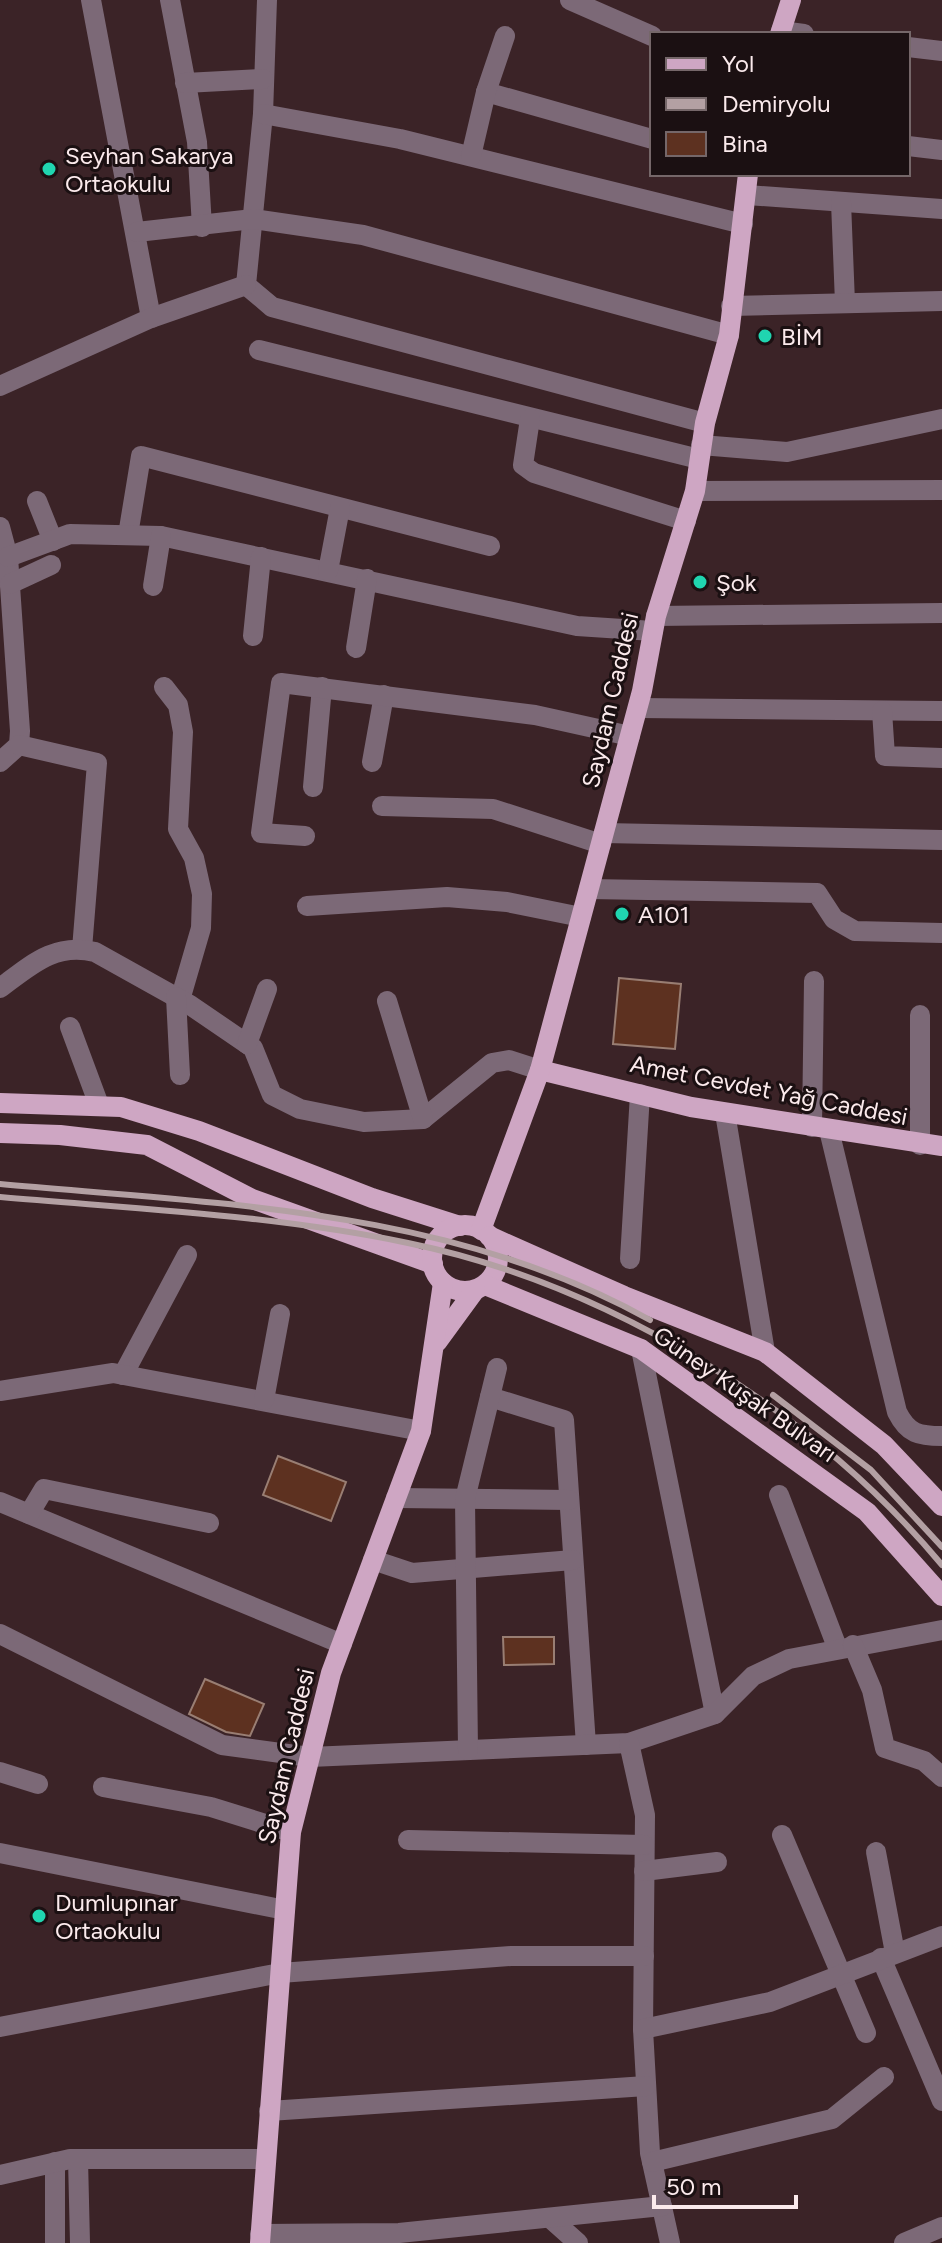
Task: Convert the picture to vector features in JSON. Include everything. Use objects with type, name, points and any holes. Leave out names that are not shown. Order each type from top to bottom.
[{"type":"main road","points":[[781,32],[791,0]]},
{"type":"main road","name":"Saydam Caddesi","points":[[477,1230],[540,1070],[638,708],[654,624],[695,491],[705,423],[729,335],[748,176]]},
{"type":"main road","name":"Amet Cevdet Yağ Caddesi","points":[[540,1070],[725,1113],[942,1146]]},
{"type":"main road","name":"Güney Kuşak Bulvarı","points":[[0,1103],[121,1107],[199,1131],[372,1198],[477,1230],[624,1296],[765,1352],[884,1445],[942,1506]]},
{"type":"main road","points":[[0,1133],[60,1135],[147,1145],[252,1199],[438,1274],[463,1291],[480,1288]]},
{"type":"main road","points":[[434,1345],[497,1267],[496,1245],[477,1230],[442,1235],[436,1244],[438,1274]]},
{"type":"main road","name":"Saydam Caddesi","points":[[260,2238],[291,1832],[342,1644],[421,1431],[434,1345],[438,1274]]},
{"type":"main road","name":"Güney Kuşak Bulvarı","points":[[480,1288],[641,1349],[867,1512],[942,1596]]},
{"type":"street","points":[[91,0],[151,318]]},
{"type":"street","points":[[246,285],[263,114],[267,0]]},
{"type":"street","points":[[570,0],[650,35]]},
{"type":"street","points":[[175,1],[185,83],[197,142],[202,227]]},
{"type":"street","points":[[471,156],[486,92],[505,36]]},
{"type":"street","points":[[910,47],[942,51]]},
{"type":"street","points":[[185,83],[263,79]]},
{"type":"street","points":[[486,92],[650,138]]},
{"type":"street","points":[[263,114],[400,139],[743,224]]},
{"type":"street","points":[[910,146],[942,150]]},
{"type":"street","points":[[747,195],[942,209]]},
{"type":"street","points":[[841,202],[845,303]]},
{"type":"street","points":[[137,232],[253,219],[363,235],[729,335]]},
{"type":"street","points":[[0,386],[151,318],[246,285]]},
{"type":"street","points":[[246,285],[272,307],[705,423]]},
{"type":"street","points":[[731,306],[942,301]]},
{"type":"street","points":[[259,350],[530,419],[700,452],[787,452],[942,419]]},
{"type":"street","points":[[530,419],[523,465],[534,473],[686,521]]},
{"type":"street","points":[[128,535],[141,456],[490,546]]},
{"type":"street","points":[[695,491],[942,490]]},
{"type":"street","points":[[37,501],[53,541]]},
{"type":"street","points":[[328,571],[340,508]]},
{"type":"street","points":[[0,527],[8,557],[19,745]]},
{"type":"street","points":[[8,557],[70,534],[161,536],[577,626],[942,613]]},
{"type":"street","points":[[153,586],[161,536]]},
{"type":"street","points":[[253,636],[261,557]]},
{"type":"street","points":[[10,584],[51,565]]},
{"type":"street","points":[[356,648],[367,579]]},
{"type":"street","points":[[305,836],[261,833],[281,683],[535,715],[630,736]]},
{"type":"street","points":[[164,687],[178,705],[183,732],[178,829],[194,858],[202,894],[201,928],[178,998],[180,1075]]},
{"type":"street","points":[[313,787],[322,687]]},
{"type":"street","points":[[372,762],[384,695]]},
{"type":"street","points":[[638,708],[942,711]]},
{"type":"street","points":[[882,711],[885,756],[942,758]]},
{"type":"street","points":[[0,762],[19,745]]},
{"type":"street","points":[[19,745],[97,763],[82,949]]},
{"type":"street","points":[[382,806],[493,809],[603,838],[942,840]]},
{"type":"street","points":[[589,889],[817,893],[834,919],[855,931],[942,933]]},
{"type":"street","points":[[307,906],[447,897],[507,902],[581,917]]},
{"type":"street","points":[[0,988],[51,951],[82,949],[95,952],[178,998],[253,1048],[272,1095],[300,1109],[364,1122],[423,1119],[492,1063],[509,1060],[540,1070]]},
{"type":"street","points":[[814,981],[821,1128],[897,1412],[905,1427],[918,1436],[942,1436]]},
{"type":"street","points":[[247,1044],[267,989]]},
{"type":"street","points":[[387,1001],[423,1119]]},
{"type":"street","points":[[920,1015],[920,1145]]},
{"type":"street","points":[[70,1027],[99,1105]]},
{"type":"street","points":[[630,1259],[640,1094]]},
{"type":"street","points":[[725,1113],[765,1352]]},
{"type":"street","points":[[123,1375],[187,1255]]},
{"type":"street","points":[[264,1400],[280,1314]]},
{"type":"street","points":[[641,1349],[715,1714]]},
{"type":"street","points":[[468,1750],[465,1499],[497,1368]]},
{"type":"street","points":[[0,1391],[113,1373],[421,1431]]},
{"type":"street","points":[[490,1397],[564,1420],[586,1745]]},
{"type":"street","points":[[29,1514],[44,1489],[209,1523]]},
{"type":"street","points":[[779,1495],[845,1646],[872,1690],[885,1748],[924,1761],[942,1777]]},
{"type":"street","points":[[396,1498],[569,1500]]},
{"type":"street","points":[[0,1502],[342,1644]]},
{"type":"street","points":[[373,1560],[412,1573],[573,1560]]},
{"type":"street","points":[[0,1634],[222,1745],[310,1757],[629,1743],[715,1714],[753,1676],[789,1659],[942,1630]]},
{"type":"street","points":[[629,1743],[645,1815],[643,2029],[652,2162],[670,2243]]},
{"type":"street","points":[[0,1772],[38,1784]]},
{"type":"street","points":[[103,1787],[211,1807],[291,1832]]},
{"type":"street","points":[[782,1835],[866,2033]]},
{"type":"street","points":[[408,1840],[644,1845]]},
{"type":"street","points":[[876,1852],[888,1956],[942,2101]]},
{"type":"street","points":[[0,1853],[285,1910]]},
{"type":"street","points":[[644,1871],[717,1862]]},
{"type":"street","points":[[643,2029],[770,2002],[942,1936]]},
{"type":"street","points":[[0,2027],[280,1973],[511,1956],[644,1956]]},
{"type":"street","points":[[652,2162],[832,2119],[884,2077]]},
{"type":"street","points":[[269,2111],[646,2086]]},
{"type":"street","points":[[0,2175],[78,2159],[265,2159]]},
{"type":"street","points":[[78,2159],[80,2243]]},
{"type":"street","points":[[55,2162],[55,2243]]},
{"type":"street","points":[[260,2238],[399,2233],[662,2206]]},
{"type":"street","points":[[550,2218],[578,2243]]},
{"type":"street","points":[[904,2243],[942,2227]]},
{"type":"building","points":[[619,978],[681,984],[675,1049],[613,1044]]},
{"type":"building","points":[[278,1456],[346,1482],[331,1521],[263,1495]]},
{"type":"building","points":[[503,1637],[554,1637],[554,1664],[504,1665]]},
{"type":"building","points":[[205,1679],[264,1704],[250,1736],[226,1732],[189,1714]]},
{"type":"railway","points":[[0,1184],[251,1207],[416,1233],[496,1255],[574,1283],[650,1320]]},
{"type":"railway","points":[[0,1197],[205,1214],[358,1233],[483,1262],[558,1289],[631,1322],[701,1361],[769,1405],[832,1455],[890,1508],[942,1565]]},
{"type":"railway","points":[[773,1395],[871,1470],[942,1547]]},
{"type":"place","name":"Seyhan Sakarya Ortaokulu","points":[[49,169]]},
{"type":"place","name":"BİM","points":[[765,336]]},
{"type":"place","name":"Şok","points":[[700,582]]},
{"type":"place","name":"A101","points":[[622,914]]},
{"type":"place","name":"Dumlupınar Ortaokulu","points":[[39,1916]]}]
